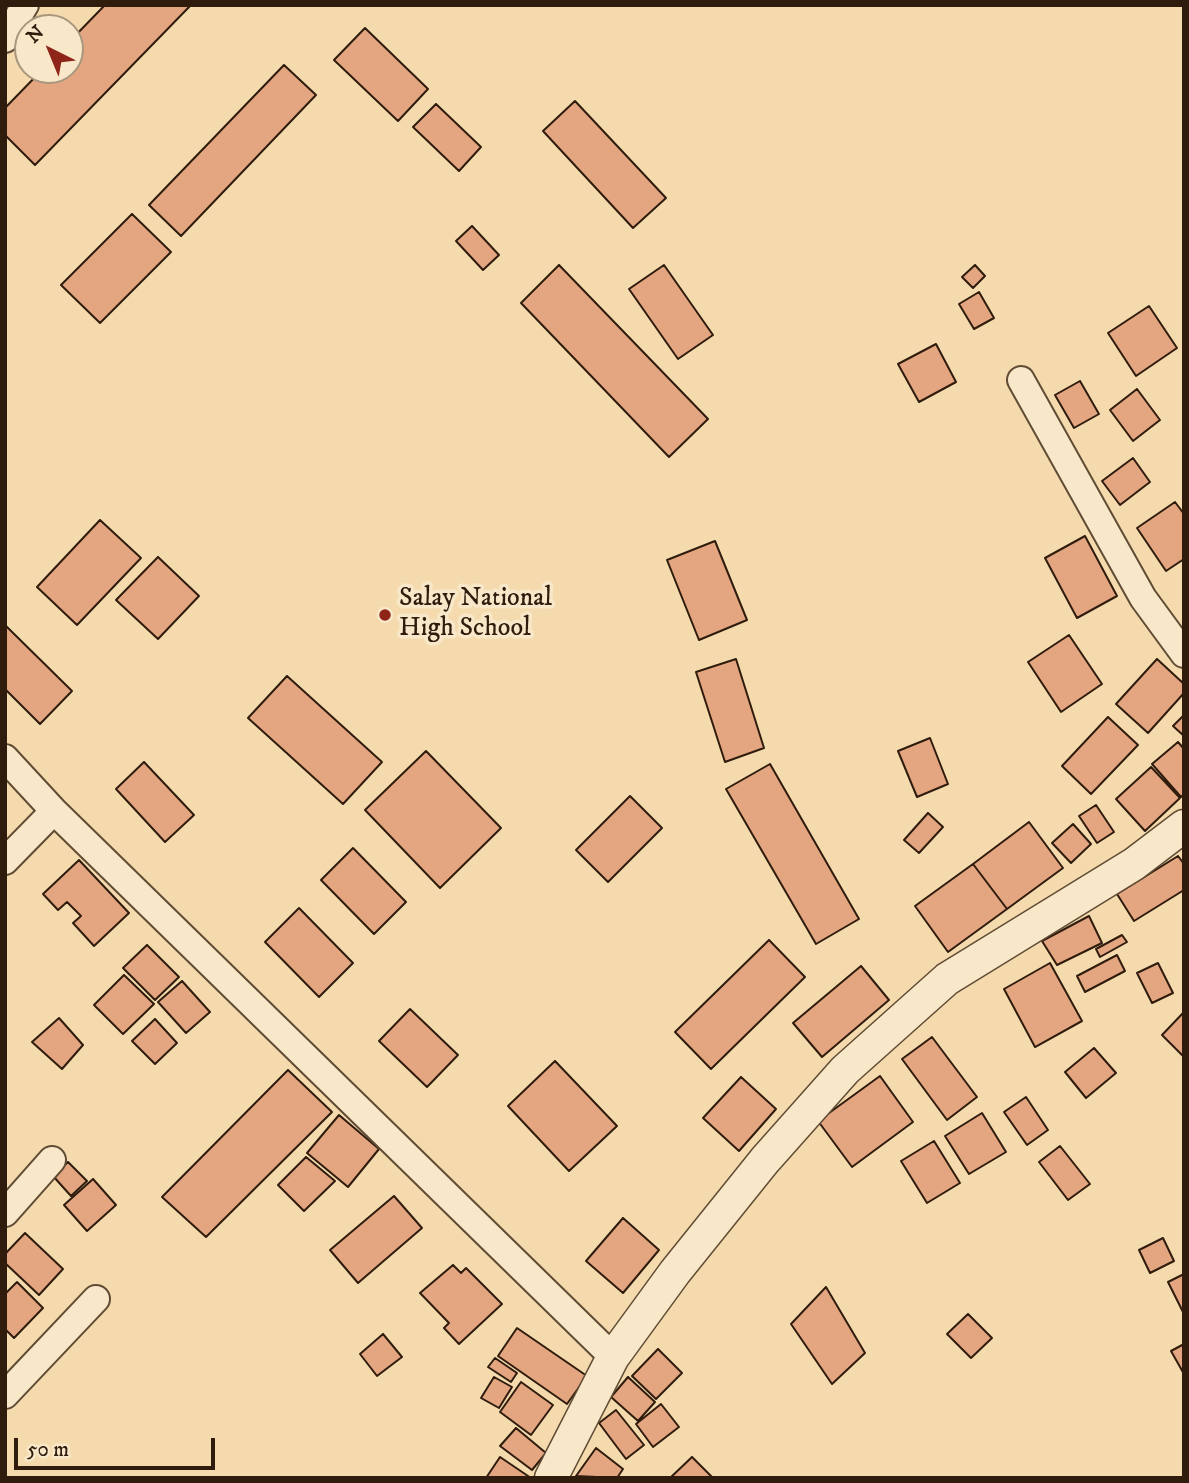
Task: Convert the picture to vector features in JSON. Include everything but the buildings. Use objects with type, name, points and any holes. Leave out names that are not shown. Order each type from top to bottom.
[{"type":"street","points":[[5,39],[25,5]]},
{"type":"street","points":[[1021,380],[1143,598],[1184,654]]},
{"type":"street","points":[[5,758],[54,811],[613,1357]]},
{"type":"street","points":[[5,860],[54,811]]},
{"type":"street","points":[[551,1478],[613,1357],[675,1272],[749,1181],[855,1060],[947,979],[1112,878],[1184,826]]},
{"type":"street","points":[[5,1213],[52,1160]]},
{"type":"street","points":[[5,1395],[96,1299]]},
{"type":"place","name":"Salay National High School","points":[[385,615]]}]
